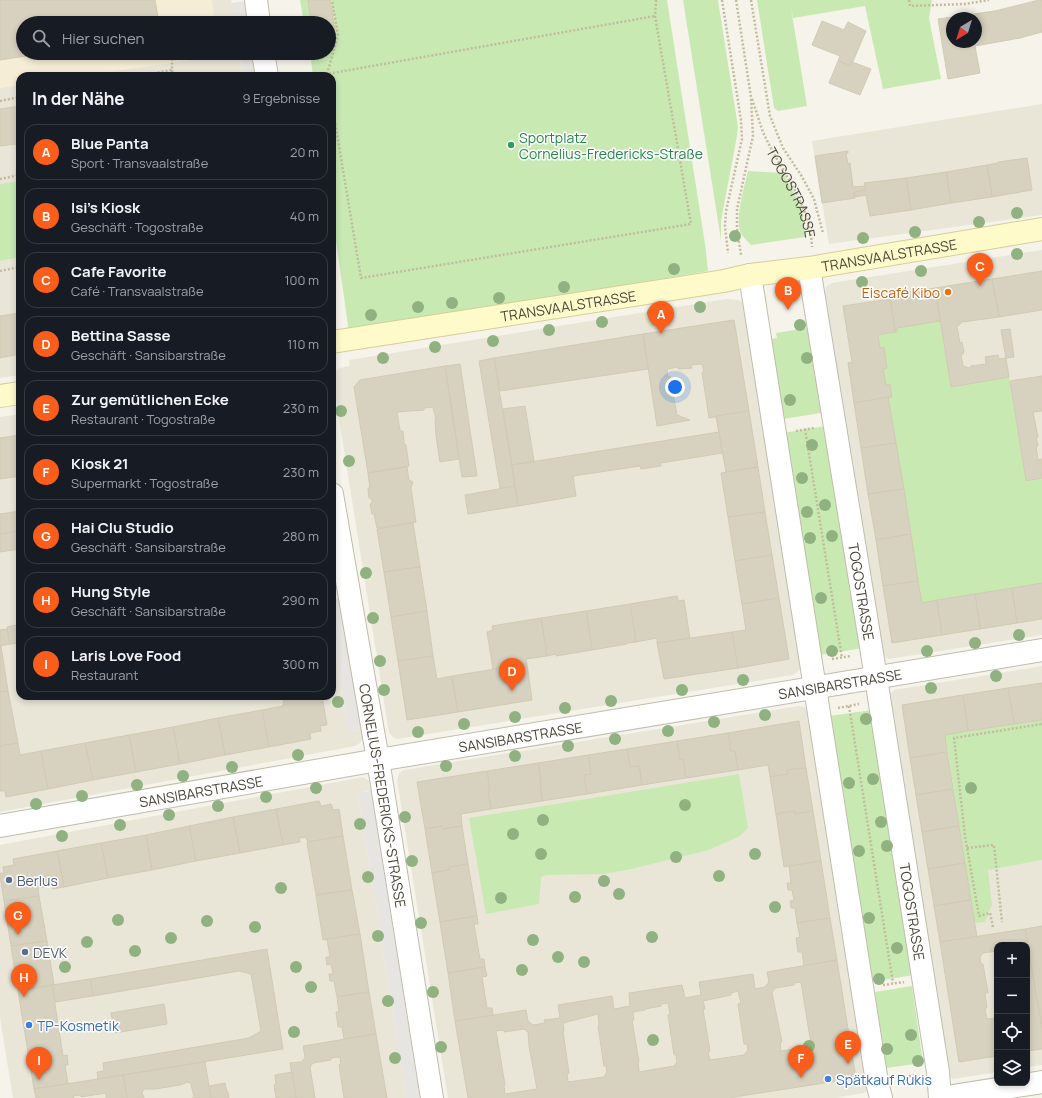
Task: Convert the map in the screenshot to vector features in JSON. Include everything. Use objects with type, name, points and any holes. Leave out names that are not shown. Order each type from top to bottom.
[{"type":"street","points":[[256,0],[258,16]]},
{"type":"street","points":[[264,60],[266,72]]},
{"type":"street","name":"TRANSVAALSTRASSE","points":[[336,341],[716,282],[750,275],[809,268],[1042,229]]},
{"type":"street","name":"TOGOSTRASSE","points":[[809,268],[924,979],[938,1072],[940,1098]]},
{"type":"street","points":[[750,275],[881,1098]]},
{"type":"street","points":[[0,396],[16,394]]},
{"type":"street","name":"CORNELIUS-FREDERICKS-STRASSE","points":[[336,517],[378,760],[432,1098]]},
{"type":"street","name":"SANSIBARSTRASSE","points":[[0,826],[378,760],[1042,650]]},
{"type":"street","points":[[940,1098],[1042,1082]]},
{"type":"path","points":[[332,0],[335,16]]},
{"type":"path","points":[[336,128],[361,278],[691,224],[655,16],[656,0]]},
{"type":"path","points":[[722,0],[741,120],[742,139],[726,211],[725,226],[728,253]]},
{"type":"path","name":"TOGOSTRASSE","points":[[736,0],[751,97],[753,136],[737,209],[737,229],[742,259],[750,275]]},
{"type":"path","name":"TOGOSTRASSE","points":[[752,0],[770,116],[783,148],[801,175],[814,199],[823,233]]},
{"type":"path","points":[[908,0],[910,6],[965,4],[989,0]]},
{"type":"path","points":[[336,73],[655,16]]},
{"type":"path","points":[[336,23],[338,35],[336,42]]},
{"type":"path","points":[[161,72],[172,70],[172,60]]},
{"type":"path","points":[[328,72],[331,60]]},
{"type":"path","name":"TOGOSTRASSE","points":[[751,97],[763,132],[799,196],[805,211],[812,246],[809,268]]},
{"type":"path","points":[[0,101],[16,98]]},
{"type":"path","points":[[0,179],[16,176]]},
{"type":"path","points":[[0,271],[16,268]]},
{"type":"path","points":[[776,435],[834,424]]},
{"type":"path","points":[[805,429],[842,658]]},
{"type":"path","points":[[827,660],[855,655]]},
{"type":"path","points":[[835,708],[863,704]]},
{"type":"path","points":[[849,706],[893,983]]},
{"type":"path","points":[[993,927],[990,913],[978,916],[967,848],[954,738],[1042,724]]},
{"type":"path","points":[[967,848],[994,845],[1002,922]]},
{"type":"path","points":[[863,988],[924,979]]},
{"type":"path","points":[[894,1079],[922,1075]]},
{"type":"shaded area","points":[[0,0],[231,0],[234,16],[16,16],[16,60],[240,60],[242,72],[16,72],[16,376],[0,378]]},
{"type":"shaded area","points":[[0,0],[212,0],[214,16],[16,16],[16,60],[192,60],[108,72],[16,72],[16,86],[0,88]]},
{"type":"shaded area","points":[[247,1],[249,16],[234,16],[231,3]]},
{"type":"shaded area","points":[[240,60],[256,60],[258,72],[242,72]]},
{"type":"shaded area","points":[[1042,104],[1042,215],[829,244],[812,141]]},
{"type":"shaded area","points":[[1042,250],[1042,635],[889,659],[884,656],[881,651],[825,295],[826,287],[832,283]]},
{"type":"shaded area","points":[[726,299],[739,300],[743,303],[744,307],[801,668],[793,675],[397,739],[394,738],[389,733],[336,400],[336,373],[340,368],[350,366],[349,360]]},
{"type":"shaded area","points":[[16,415],[16,700],[336,700],[336,658],[348,732],[359,730],[362,732],[363,738],[360,743],[355,746],[0,812],[0,417]]},
{"type":"shaded area","points":[[341,598],[362,732],[359,730],[348,732],[336,658],[336,599]]},
{"type":"shaded area","points":[[1042,666],[1042,1065],[1030,1067],[1030,942],[994,942],[994,1072],[953,1079],[949,1075],[889,695],[894,690]]},
{"type":"shaded area","points":[[799,706],[804,707],[808,711],[868,1087],[866,1092],[834,1098],[448,1098],[397,780],[399,773],[404,770]]},
{"type":"shaded area","points":[[363,777],[369,781],[370,790],[358,793],[406,1098],[13,1098],[0,1018],[0,845]]},
{"type":"shaded area","points":[[371,789],[420,1098],[406,1098],[358,793],[369,791]]},
{"type":"green space","name":"Sportplatz Cornelius-Fredericks-Straße","points":[[300,0],[667,0],[708,271],[349,332],[336,241],[336,72],[312,72],[311,60],[336,60],[336,16],[303,16]]},
{"type":"green space","points":[[683,0],[718,0],[738,127],[721,221],[721,240]]},
{"type":"green space","points":[[757,0],[932,0],[929,18],[941,79],[883,89],[865,6],[793,18],[790,2],[807,106],[778,111],[774,108]]},
{"type":"green space","points":[[748,171],[783,173],[796,197],[803,215],[805,237],[751,245],[745,239],[739,227],[739,212]]},
{"type":"green space","points":[[16,182],[16,258],[0,261],[0,184]]},
{"type":"green space","points":[[940,321],[951,387],[1009,377],[1026,480],[1042,478],[1042,583],[922,603],[888,397],[892,396],[890,384],[886,385],[883,369],[887,368],[884,347],[880,348],[878,335],[897,332],[897,328]]},
{"type":"green space","points":[[808,328],[821,413],[783,419],[770,339],[777,338],[776,333]]},
{"type":"green space","points":[[826,426],[863,648],[820,655],[783,433]]},
{"type":"green space","points":[[872,710],[914,975],[871,982],[829,716]]},
{"type":"green space","points":[[1042,720],[1042,860],[988,870],[992,905],[985,922],[975,923],[945,735]]},
{"type":"green space","points":[[739,774],[748,828],[740,836],[709,850],[631,869],[604,874],[547,875],[541,877],[539,904],[486,914],[469,818]]},
{"type":"green space","points":[[912,986],[923,1063],[886,1068],[875,992]]},
{"type":"building","points":[[0,0],[155,0],[158,16],[16,16],[16,58],[0,60]]},
{"type":"building","points":[[308,0],[330,0],[333,16],[310,16]]},
{"type":"building","points":[[1042,0],[1042,32],[1020,38],[982,45],[982,13]]},
{"type":"building","points":[[946,18],[946,48],[975,48],[980,73],[948,79],[938,19]]},
{"type":"building","points":[[822,21],[844,30],[848,22],[866,31],[851,66],[838,61],[840,56],[812,45]]},
{"type":"building","points":[[838,61],[851,66],[852,62],[871,69],[860,95],[829,83]]},
{"type":"building","points":[[16,107],[16,144],[0,146],[0,109]]},
{"type":"building","points":[[848,151],[848,153],[846,153],[848,164],[850,163],[853,187],[865,186],[866,190],[854,192],[855,198],[822,203],[815,156]]},
{"type":"building","points":[[1027,158],[1032,190],[992,197],[987,165]]},
{"type":"building","points":[[987,165],[992,197],[951,203],[946,172]]},
{"type":"building","points":[[946,172],[951,203],[911,210],[906,178]]},
{"type":"building","points":[[906,178],[911,210],[870,216],[866,195],[855,197],[854,192],[866,190],[864,183]]},
{"type":"building","points":[[1042,271],[1042,310],[999,317],[992,279]]},
{"type":"building","points":[[992,279],[999,317],[962,322],[957,327],[960,343],[962,342],[964,352],[961,355],[963,366],[969,368],[971,366],[986,364],[985,357],[998,355],[999,359],[1006,358],[1009,377],[951,387],[935,288]]},
{"type":"building","points":[[935,288],[940,321],[897,328],[897,332],[895,332],[890,295]]},
{"type":"building","points":[[890,299],[895,332],[878,335],[880,348],[884,347],[887,368],[883,369],[886,385],[890,384],[892,397],[854,403],[848,363],[852,362],[843,306]]},
{"type":"building","points":[[16,314],[16,355],[0,358],[0,316]]},
{"type":"building","points":[[734,320],[749,411],[709,418],[702,364],[691,365],[692,368],[678,369],[678,367],[667,369],[668,377],[670,376],[677,415],[690,420],[657,426],[643,334]]},
{"type":"building","points":[[1010,329],[1014,357],[1006,358],[1001,330]]},
{"type":"building","points":[[643,334],[648,369],[500,391],[494,358]]},
{"type":"building","points":[[494,358],[515,486],[500,488],[479,361]]},
{"type":"building","points":[[460,364],[477,476],[462,477],[445,366]]},
{"type":"building","points":[[445,366],[459,459],[440,462],[436,436],[436,419],[433,407],[424,408],[424,410],[397,412],[400,431],[403,431],[409,466],[368,473],[354,387],[360,380]]},
{"type":"building","points":[[1042,376],[1042,411],[1033,412],[1038,437],[1036,437],[1038,446],[1036,446],[1038,460],[1042,459],[1042,478],[1026,481],[1010,381]]},
{"type":"building","points":[[888,397],[896,443],[861,448],[854,403]]},
{"type":"building","points":[[525,406],[534,461],[512,465],[503,409]]},
{"type":"building","points":[[749,411],[758,467],[726,472],[716,416]]},
{"type":"building","points":[[719,432],[722,453],[661,463],[661,466],[641,469],[640,466],[573,476],[576,496],[518,506],[512,465]]},
{"type":"building","points":[[16,436],[16,477],[0,479],[0,438]]},
{"type":"building","points":[[896,443],[904,489],[868,494],[861,448]]},
{"type":"building","points":[[407,467],[409,480],[413,482],[411,488],[416,522],[377,528],[370,504],[372,499],[369,498],[368,488],[370,488],[368,473]]},
{"type":"building","points":[[758,467],[765,512],[728,517],[721,473]]},
{"type":"building","points":[[515,486],[518,506],[468,514],[465,495]]},
{"type":"building","points":[[904,489],[911,534],[876,540],[868,494]]},
{"type":"building","points":[[16,512],[16,532],[0,534],[0,514]]},
{"type":"building","points":[[765,512],[772,555],[735,561],[728,517]]},
{"type":"building","points":[[413,523],[420,567],[384,572],[377,529]]},
{"type":"building","points":[[16,532],[16,550],[0,552],[0,534]]},
{"type":"building","points":[[911,534],[918,581],[883,586],[876,540]]},
{"type":"building","points":[[772,555],[779,598],[742,604],[735,561]]},
{"type":"building","points":[[420,567],[427,611],[391,617],[384,572]]},
{"type":"building","points":[[918,581],[922,603],[937,600],[942,635],[892,643],[883,586]]},
{"type":"building","points":[[1042,583],[1042,619],[1017,623],[1012,588]]},
{"type":"building","points":[[1012,588],[1017,623],[980,629],[975,594]]},
{"type":"building","points":[[975,594],[980,629],[942,635],[937,600]]},
{"type":"building","points":[[677,596],[678,601],[684,600],[690,638],[657,643],[657,638],[636,642],[630,604]]},
{"type":"building","points":[[779,598],[789,659],[738,668],[732,632],[746,630],[742,604]]},
{"type":"building","points":[[630,604],[636,642],[592,650],[586,611]]},
{"type":"building","points":[[427,611],[433,656],[398,661],[391,617]]},
{"type":"building","points":[[586,611],[592,650],[547,656],[541,618]]},
{"type":"building","points":[[541,618],[547,656],[526,659],[527,664],[493,669],[487,632],[493,630],[492,626]]},
{"type":"building","points":[[16,625],[16,643],[10,644],[7,627]]},
{"type":"building","points":[[7,629],[10,644],[0,646],[0,630]]},
{"type":"building","points":[[732,632],[738,668],[664,679],[657,643]]},
{"type":"building","points":[[0,646],[8,691],[0,692]]},
{"type":"building","points":[[433,656],[437,679],[452,676],[458,712],[407,720],[398,661]]},
{"type":"building","points":[[527,664],[532,700],[458,712],[452,676]]},
{"type":"building","points":[[1042,683],[1042,720],[1014,724],[1008,688]]},
{"type":"building","points":[[1008,688],[1014,724],[968,731],[963,695]]},
{"type":"building","points":[[8,691],[18,743],[0,746],[0,692]]},
{"type":"building","points":[[963,695],[968,731],[945,735],[947,752],[910,758],[902,705]]},
{"type":"building","points":[[284,700],[323,700],[327,725],[320,726],[321,731],[310,733],[311,739],[269,747],[262,710],[283,706]]},
{"type":"building","points":[[262,710],[269,747],[225,755],[218,718]]},
{"type":"building","points":[[218,718],[225,755],[180,764],[173,727]]},
{"type":"building","points":[[799,721],[806,768],[787,770],[788,774],[770,777],[768,765],[738,770],[735,751],[731,751],[728,733]]},
{"type":"building","points":[[173,727],[180,764],[136,772],[129,735]]},
{"type":"building","points":[[728,733],[731,751],[735,751],[738,770],[686,778],[683,759],[680,760],[677,741]]},
{"type":"building","points":[[129,735],[136,772],[93,780],[85,743]]},
{"type":"building","points":[[677,741],[680,760],[683,759],[686,778],[642,785],[639,766],[630,767],[627,749]]},
{"type":"building","points":[[18,743],[20,755],[41,751],[48,789],[6,797],[5,791],[0,791],[0,746]]},
{"type":"building","points":[[85,743],[93,780],[48,789],[41,751]]},
{"type":"building","points":[[627,749],[630,767],[639,766],[642,785],[587,794],[584,775],[591,774],[588,755]]},
{"type":"building","points":[[947,752],[953,789],[916,795],[910,758]]},
{"type":"building","points":[[588,755],[591,774],[584,775],[587,794],[542,801],[538,763]]},
{"type":"building","points":[[538,763],[542,801],[491,809],[487,771]]},
{"type":"building","points":[[806,768],[813,811],[795,814],[795,811],[776,814],[770,777],[788,774],[787,770]]},
{"type":"building","points":[[487,771],[491,809],[461,814],[462,826],[443,829],[442,826],[425,829],[417,782]]},
{"type":"building","points":[[953,789],[959,826],[922,832],[916,795]]},
{"type":"building","points":[[319,801],[321,806],[331,804],[333,810],[339,809],[343,836],[308,842],[305,837],[299,838],[300,842],[283,845],[276,809]]},
{"type":"building","points":[[276,809],[283,845],[240,853],[233,817]]},
{"type":"building","points":[[795,811],[795,814],[813,811],[821,861],[784,867],[776,814]]},
{"type":"building","points":[[233,817],[240,853],[196,861],[189,826]]},
{"type":"building","points":[[189,826],[196,861],[152,870],[146,835]]},
{"type":"building","points":[[442,826],[443,829],[462,826],[468,864],[449,867],[449,870],[432,873],[425,829]]},
{"type":"building","points":[[959,826],[965,863],[928,869],[922,832]]},
{"type":"building","points":[[146,835],[152,870],[108,878],[101,843]]},
{"type":"building","points":[[343,836],[352,890],[316,895],[307,843]]},
{"type":"building","points":[[101,843],[108,878],[64,887],[57,851]]},
{"type":"building","points":[[57,851],[64,887],[53,889],[52,886],[38,888],[39,896],[4,901],[0,876],[0,873],[4,873],[3,867],[14,865],[13,859]]},
{"type":"building","points":[[821,861],[830,918],[797,923],[795,908],[791,908],[790,901],[794,900],[792,890],[788,890],[787,883],[791,883],[789,866]]},
{"type":"building","points":[[965,863],[971,900],[934,906],[928,869]]},
{"type":"building","points":[[468,864],[477,916],[440,922],[432,873],[449,870],[449,867]]},
{"type":"building","points":[[352,890],[360,934],[323,940],[316,895]]},
{"type":"building","points":[[39,896],[47,941],[11,946],[4,901]]},
{"type":"building","points":[[971,900],[977,937],[940,942],[934,906]]},
{"type":"building","points":[[477,916],[478,924],[474,924],[480,959],[484,959],[485,967],[448,973],[440,922]]},
{"type":"building","points":[[830,918],[837,960],[804,966],[802,952],[798,952],[796,938],[800,937],[797,923]]},
{"type":"building","points":[[1042,926],[1042,1029],[1030,958],[1030,942],[1027,942],[1025,929]]},
{"type":"building","points":[[1025,929],[1027,942],[994,942],[994,951],[983,953],[980,957],[981,964],[983,964],[988,993],[985,993],[987,1019],[994,1018],[994,1056],[959,1062],[940,942]]},
{"type":"building","points":[[360,934],[369,992],[337,997],[334,981],[330,981],[329,974],[333,974],[331,964],[327,965],[326,957],[330,957],[327,939]]},
{"type":"building","points":[[47,941],[54,985],[18,991],[11,946]]},
{"type":"building","points":[[267,949],[283,1049],[98,1079],[97,1072],[104,1071],[103,1063],[249,1038],[261,1031],[251,974],[239,971],[93,996],[90,979]]},
{"type":"building","points":[[1030,958],[1042,1029],[1042,1049],[1030,1051]]},
{"type":"building","points":[[837,960],[855,1072],[850,1079],[728,1098],[468,1098],[455,1021],[526,1010],[528,1021],[533,1025],[545,1023],[544,1020],[560,1018],[558,1005],[612,996],[614,1009],[630,1006],[629,993],[682,985],[685,998],[701,995],[699,982],[753,974],[755,989],[765,987],[769,982],[767,972]],"holes":[[[801,982],[810,1038],[811,1037],[809,1046],[781,1051],[780,1042],[782,1042],[772,993],[775,988],[794,985],[794,983]],[[738,991],[741,1003],[738,1004],[744,1044],[747,1044],[748,1050],[744,1055],[710,1060],[703,1001],[731,995],[731,993]],[[668,1003],[670,1014],[668,1015],[674,1055],[676,1055],[677,1062],[674,1066],[639,1072],[639,1062],[632,1020],[634,1020],[633,1012],[661,1006],[661,1004]],[[598,1014],[598,1026],[604,1066],[606,1066],[607,1072],[604,1077],[568,1082],[567,1074],[569,1073],[563,1023]],[[524,1029],[528,1032],[537,1089],[505,1094],[505,1085],[496,1031],[504,1030],[504,1032]]]},
{"type":"building","points":[[485,967],[487,976],[482,977],[487,1008],[492,1008],[493,1015],[455,1021],[448,973]]},
{"type":"building","points":[[90,979],[93,996],[55,1002],[52,985]]},
{"type":"building","points":[[52,985],[63,1056],[67,1055],[68,1065],[65,1065],[68,1084],[34,1089],[18,991]]},
{"type":"building","points":[[369,992],[376,1034],[344,1039],[342,1027],[338,1027],[336,1012],[339,1012],[337,997]]},
{"type":"building","points":[[164,1004],[167,1024],[115,1033],[111,1013]]},
{"type":"building","points":[[376,1034],[387,1098],[344,1098],[339,1065],[341,1064],[340,1057],[313,1063],[310,1067],[315,1098],[296,1098],[290,1063],[302,1062],[305,1057],[303,1046]]},
{"type":"building","points":[[205,1062],[211,1098],[192,1098],[194,1097],[191,1084],[188,1082],[180,1085],[145,1089],[142,1092],[144,1098],[127,1098],[123,1075]]},
{"type":"building","points":[[292,1072],[296,1098],[276,1098],[274,1085],[276,1085],[275,1075]]},
{"type":"building","points":[[123,1075],[127,1098],[106,1098],[106,1093],[81,1097],[81,1095],[73,1096],[74,1098],[36,1098],[34,1089]]},
{"type":"building","points":[[225,1083],[229,1098],[211,1098],[209,1086]]},
{"type":"place","name":"Sportplatz Cornelius-Fredericks-Straße","points":[[511,145]]},
{"type":"place","name":"Cafe Favorite","points":[[980,286]]},
{"type":"place","name":"Eiscafé Kibo","points":[[948,292]]},
{"type":"place","name":"Isi's Kiosk","points":[[788,310]]},
{"type":"place","name":"Blue Panta","points":[[661,334]]},
{"type":"place","name":"Bettina Sasse","points":[[512,691]]},
{"type":"place","name":"Berlus","points":[[9,880]]},
{"type":"place","name":"Hai Clu Studio","points":[[18,935]]},
{"type":"place","name":"DEVK","points":[[25,952]]},
{"type":"place","name":"Hung Style","points":[[24,997]]},
{"type":"place","name":"TP-Kosmetik","points":[[29,1025]]},
{"type":"place","name":"Zur gemütlichen Ecke","points":[[848,1064]]},
{"type":"place","name":"Kiosk 21","points":[[801,1078]]},
{"type":"place","name":"Spätkauf Rukis","points":[[828,1079]]},
{"type":"place","name":"Laris Love Food","points":[[39,1080]]}]
